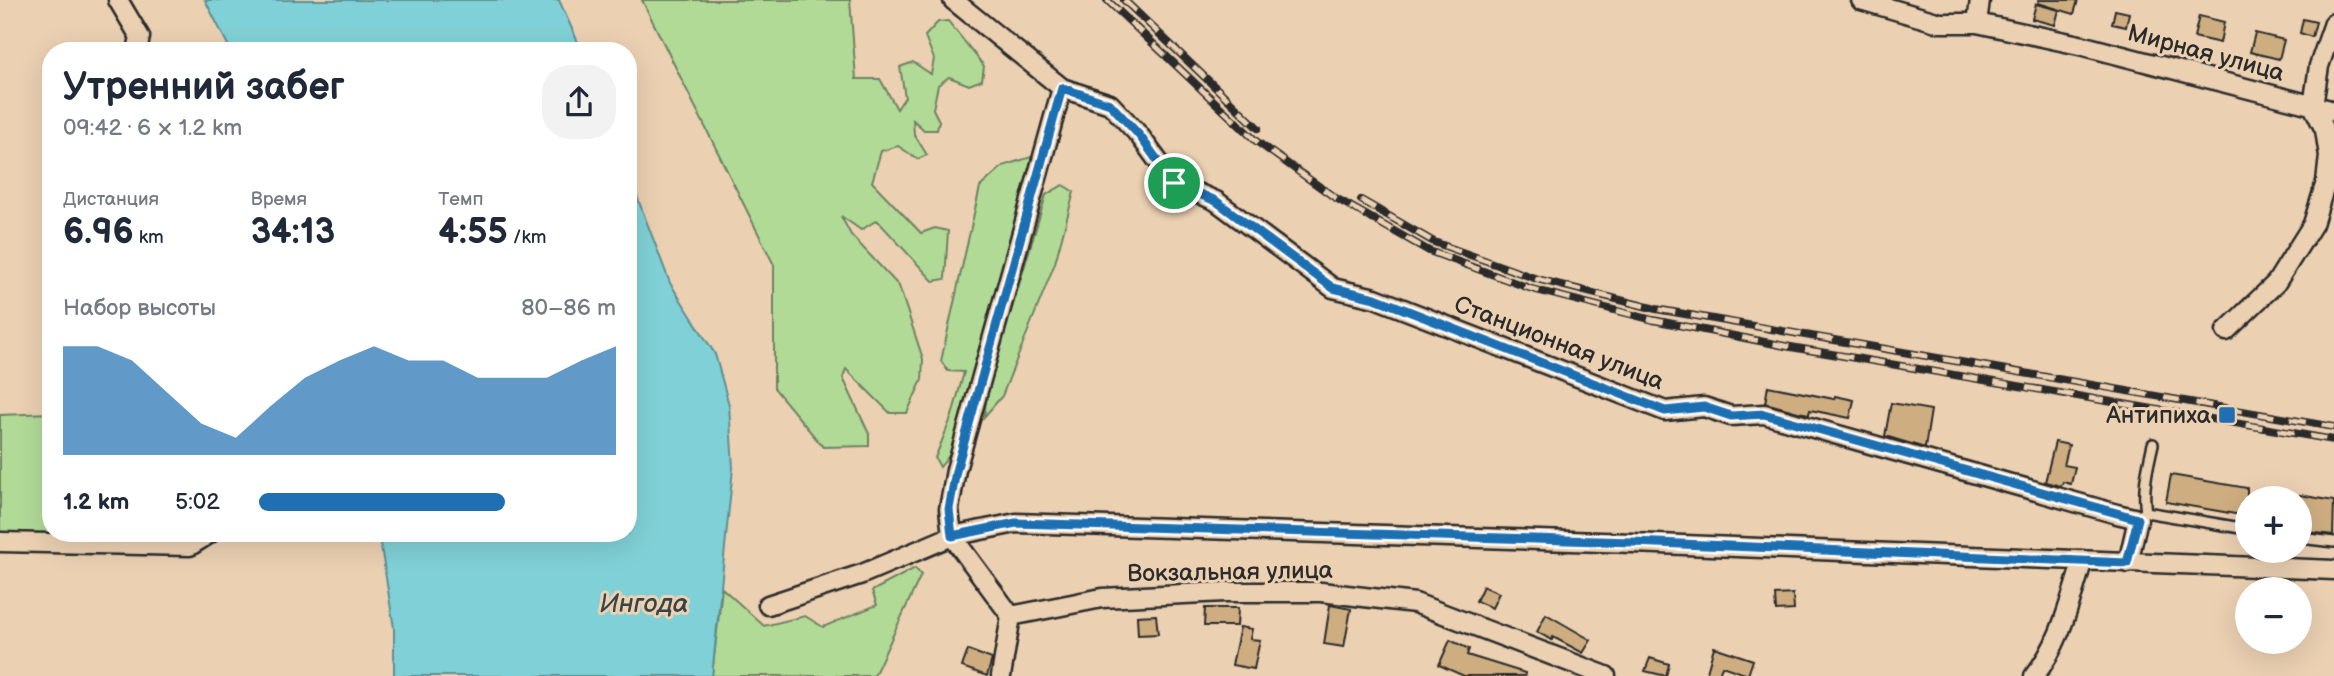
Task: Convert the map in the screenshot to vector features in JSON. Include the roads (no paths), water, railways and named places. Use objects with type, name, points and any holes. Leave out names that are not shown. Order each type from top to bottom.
[{"type":"street","points":[[118,0],[140,37],[139,42]]},
{"type":"street","points":[[953,0],[1062,88],[956,471],[949,509],[952,536],[1011,616],[1001,676]]},
{"type":"street","name":"Мирная улица","points":[[1861,0],[1941,23],[1978,23],[2084,46],[2334,111]]},
{"type":"street","points":[[1978,23],[1980,0]]},
{"type":"street","points":[[2226,331],[2276,283],[2313,224],[2326,182],[2329,156],[2325,130],[2313,106],[2319,66],[2334,23]]},
{"type":"street","name":"Станционная улица","points":[[1062,88],[1110,104],[1139,135],[1174,183],[1216,201],[1333,288],[1375,298],[1665,411],[1704,407],[1731,416],[1764,414],[2142,515]]},
{"type":"street","points":[[2127,563],[2142,515]]},
{"type":"street","points":[[768,605],[863,574],[952,536],[1016,523],[1633,542],[2334,570]]},
{"type":"street","points":[[0,542],[190,546],[196,542]]},
{"type":"street","points":[[2034,676],[2057,639],[2083,560]]},
{"type":"street","name":"Вокзальная улица","points":[[1011,616],[1102,598],[1225,592],[1321,592],[1415,603],[1606,676]]},
{"type":"lane","points":[[2153,444],[2142,515],[2235,527]]},
{"type":"lane","points":[[2312,539],[2334,542]]},
{"type":"water","points":[[205,0],[559,0],[578,42],[226,42]]},
{"type":"water","name":"Ингода","points":[[637,197],[670,283],[715,354],[729,405],[733,468],[712,676],[394,676],[394,628],[380,542],[637,542]]},
{"type":"railway","points":[[1107,0],[1256,141],[1334,197],[1429,251],[1532,289],[1653,320],[1785,346],[2334,440]]},
{"type":"railway","points":[[1124,0],[1258,128]]},
{"type":"railway","points":[[1361,200],[1434,242],[1537,279],[1656,309],[2334,427]]},
{"type":"place","name":"Антипиха","points":[[2227,415]]}]
